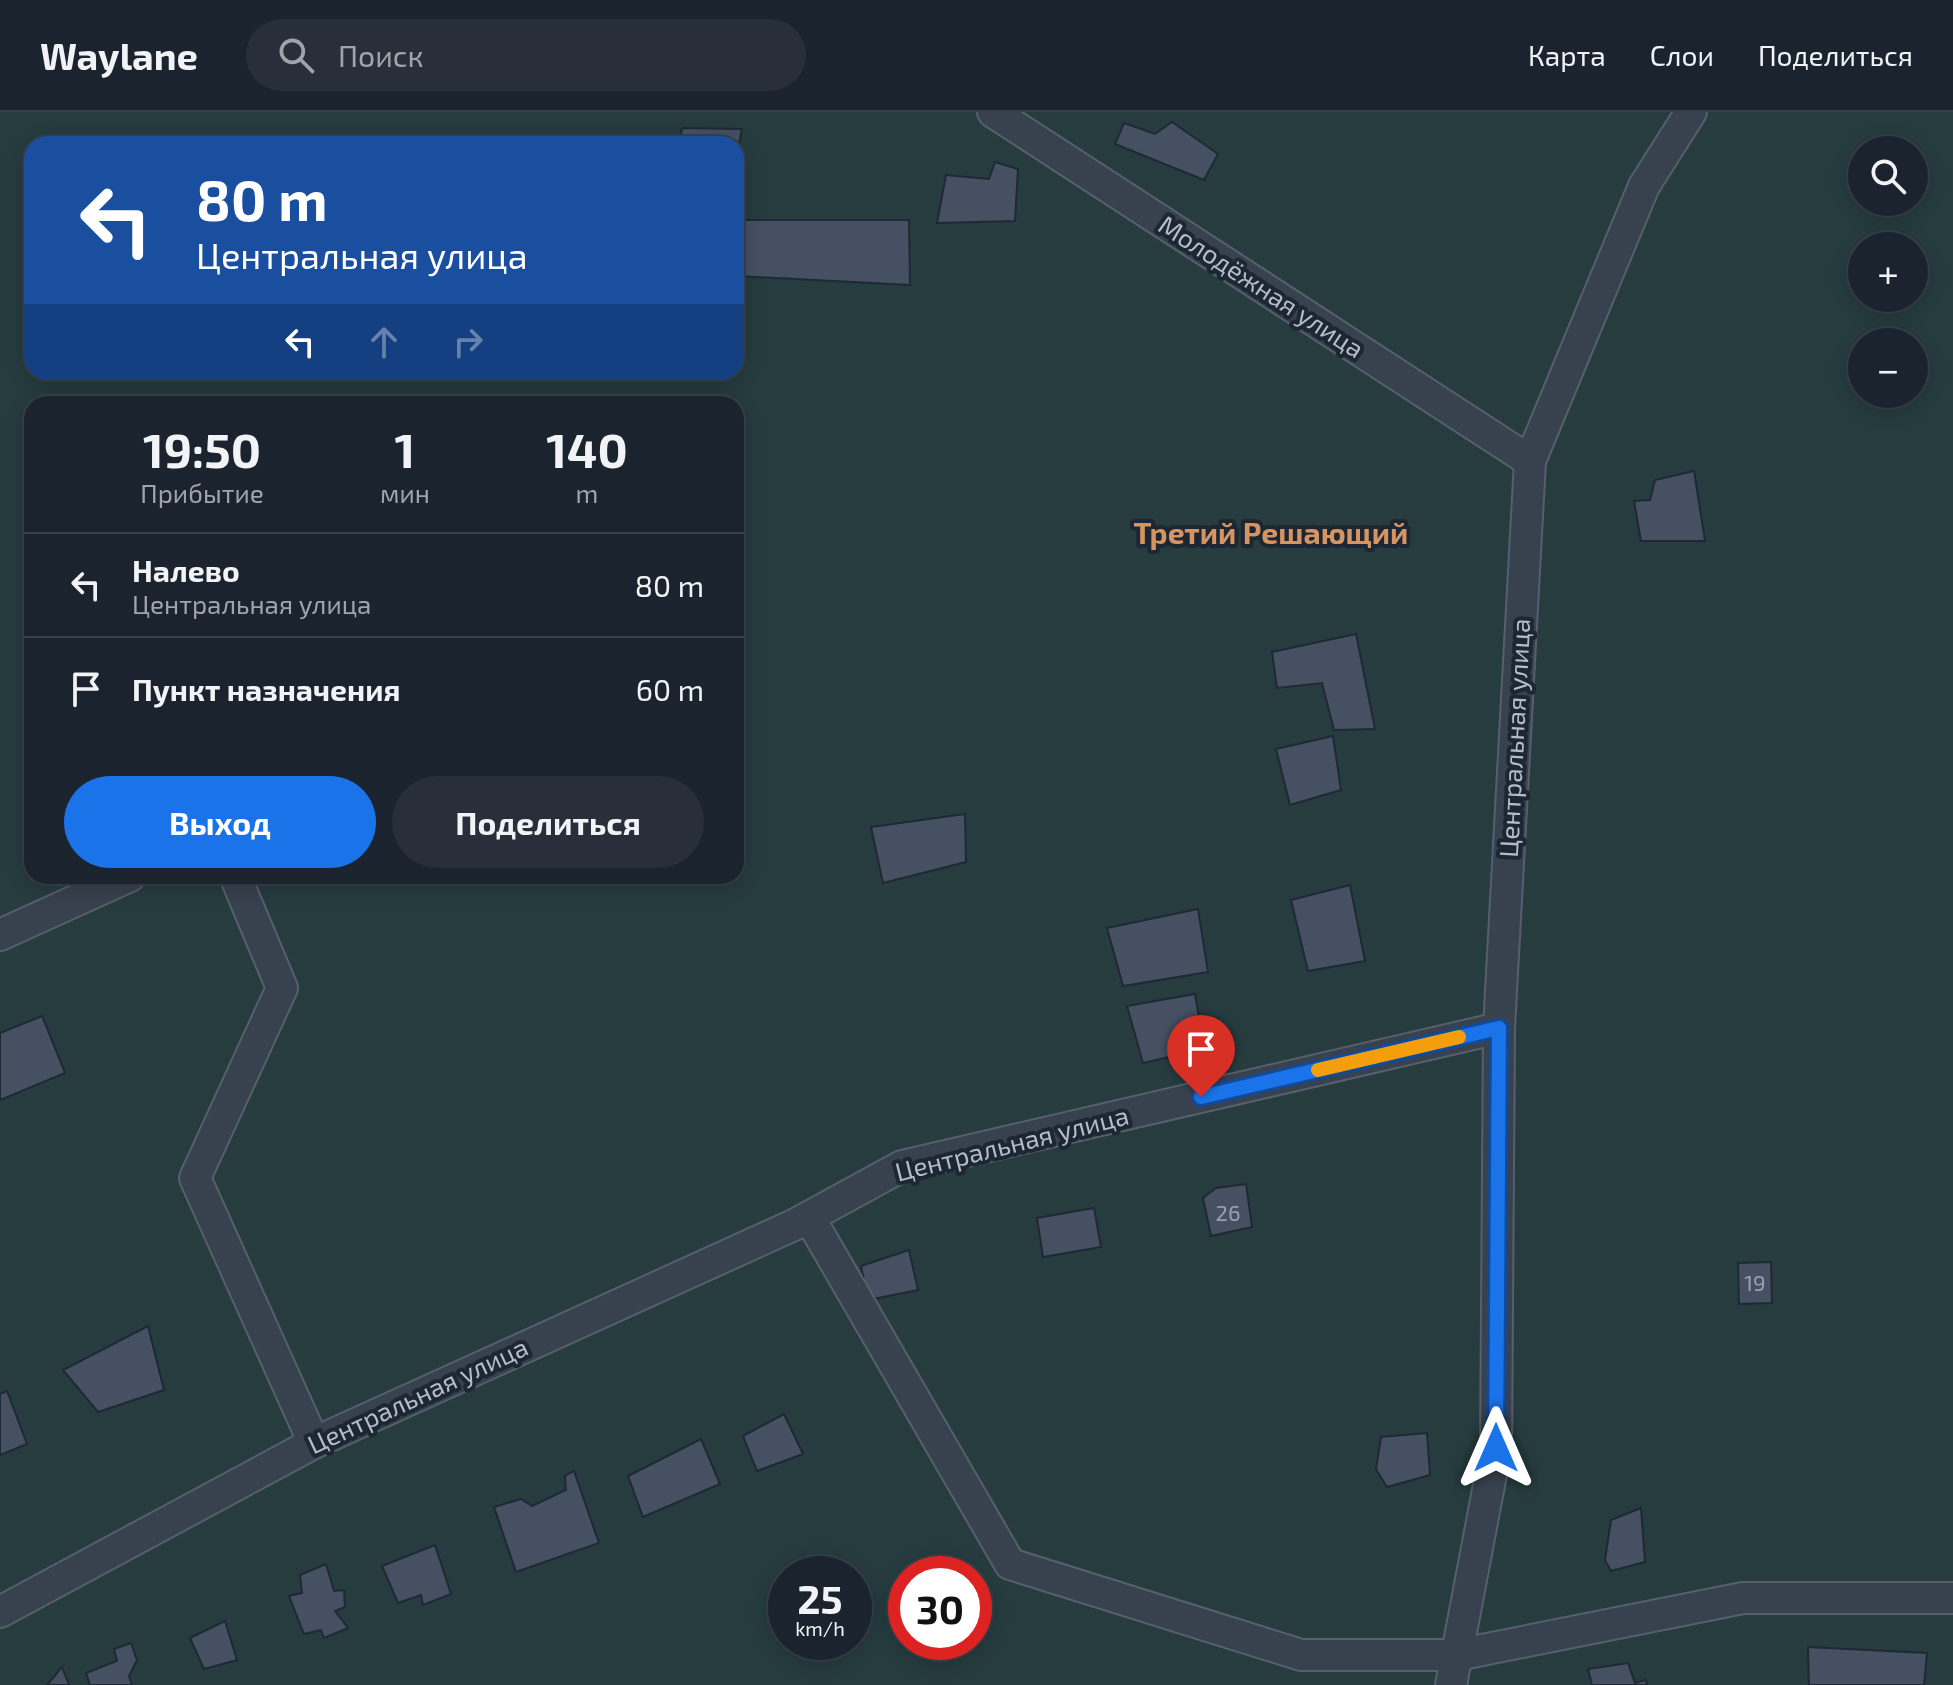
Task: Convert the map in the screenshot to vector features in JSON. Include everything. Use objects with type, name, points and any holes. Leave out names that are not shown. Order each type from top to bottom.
[{"type":"street","name":"Молодёжная улица","points":[[993,112],[1530,461]]},
{"type":"street","name":"Центральная улица","points":[[0,1612],[314,1443],[809,1217],[902,1166],[1499,1028],[1530,461],[1644,186],[1691,112]]},
{"type":"street","points":[[0,935],[112,884]]},
{"type":"street","points":[[238,884],[282,988],[195,1178],[314,1443]]},
{"type":"street","points":[[1451,1685],[1496,1448],[1499,1028]]},
{"type":"street","points":[[809,1217],[1010,1564],[1301,1655],[1457,1655],[1743,1598],[1953,1598]]},
{"type":"green space","points":[[0,112],[1953,112],[1953,1685],[0,1685]]},
{"type":"building","points":[[1172,122],[1218,154],[1204,180],[1115,144],[1124,123],[1155,134]]},
{"type":"building","points":[[682,128],[742,129],[741,136],[680,136]]},
{"type":"building","points":[[995,162],[1018,169],[1015,221],[937,223],[946,175],[989,179]]},
{"type":"building","points":[[744,220],[909,220],[910,285],[744,276]]},
{"type":"building","points":[[1694,471],[1705,541],[1641,541],[1634,501],[1650,500],[1655,480]]},
{"type":"building","points":[[1356,634],[1375,729],[1334,730],[1322,683],[1277,688],[1272,652]]},
{"type":"building","points":[[1333,736],[1341,790],[1290,805],[1276,749]]},
{"type":"building","points":[[965,814],[966,862],[883,883],[871,827]]},
{"type":"building","points":[[1350,885],[1365,961],[1308,971],[1291,900]]},
{"type":"building","points":[[1198,909],[1208,972],[1123,986],[1107,928]]},
{"type":"building","points":[[1195,994],[1201,1029],[1191,1032],[1195,1051],[1143,1063],[1127,1006]]},
{"type":"building","points":[[42,1016],[65,1073],[0,1100],[0,1033]]},
{"type":"building","points":[[1246,1184],[1252,1227],[1211,1236],[1203,1198],[1216,1188]]},
{"type":"building","points":[[1094,1208],[1101,1247],[1043,1257],[1037,1218]]},
{"type":"building","points":[[909,1250],[918,1290],[868,1300],[861,1266]]},
{"type":"building","points":[[1771,1262],[1772,1303],[1739,1304],[1738,1263]]},
{"type":"building","points":[[148,1326],[164,1390],[98,1412],[63,1370]]},
{"type":"building","points":[[7,1391],[27,1444],[0,1455],[0,1394]]},
{"type":"building","points":[[784,1414],[803,1454],[757,1471],[743,1436]]},
{"type":"building","points":[[1427,1433],[1430,1475],[1387,1487],[1376,1469],[1381,1437]]},
{"type":"building","points":[[701,1439],[720,1484],[643,1517],[628,1476]]},
{"type":"building","points":[[574,1471],[599,1543],[516,1572],[494,1507],[521,1499],[532,1506],[566,1490],[565,1476]]},
{"type":"building","points":[[1641,1508],[1645,1562],[1611,1571],[1605,1560],[1611,1520]]},
{"type":"building","points":[[435,1545],[451,1594],[423,1605],[421,1595],[398,1603],[382,1566]]},
{"type":"building","points":[[326,1564],[334,1591],[344,1590],[345,1607],[335,1611],[348,1628],[324,1638],[321,1630],[304,1634],[289,1596],[302,1593],[300,1575]]},
{"type":"building","points":[[225,1621],[237,1660],[204,1669],[190,1638]]},
{"type":"building","points":[[131,1643],[137,1660],[129,1676],[132,1685],[90,1685],[86,1673],[117,1661],[114,1649]]},
{"type":"building","points":[[1808,1647],[1927,1653],[1924,1685],[1809,1685]]},
{"type":"building","points":[[1628,1663],[1635,1683],[1646,1680],[1647,1685],[1592,1685],[1588,1669]]},
{"type":"building","points":[[62,1667],[69,1685],[47,1685]]},
{"type":"slow traffic","points":[[1318,1070],[1459,1037]]},
{"type":"district","name":"Третий Решающий","points":[[1271,534]]},
{"type":"route","points":[[1201,1097],[1499,1028],[1496,1448]]}]
